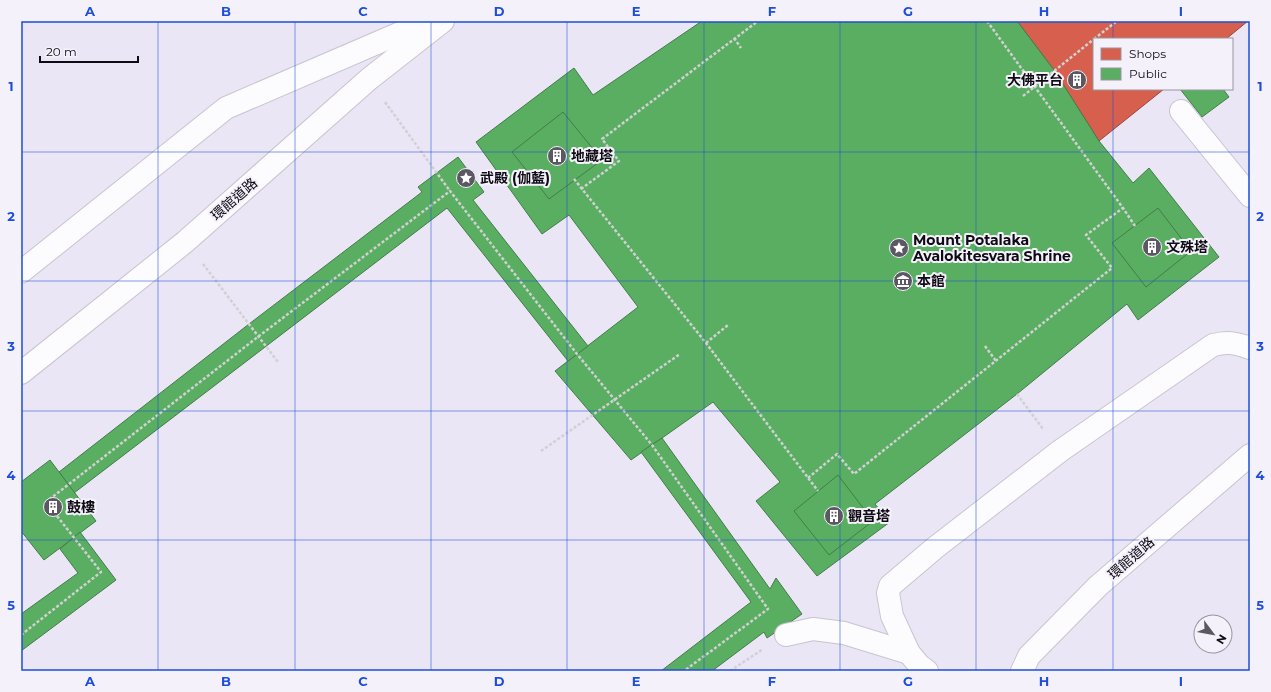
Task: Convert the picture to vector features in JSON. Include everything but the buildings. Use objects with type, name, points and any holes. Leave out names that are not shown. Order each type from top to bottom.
[{"type":"lane","points":[[21,272],[226,108],[428,21]]},
{"type":"lane","name":"環館道路","points":[[21,373],[185,242],[369,79],[443,21]]},
{"type":"lane","points":[[1181,111],[1250,196]]},
{"type":"lane","points":[[927,671],[919,665],[909,653],[892,616],[888,593],[890,586],[936,547],[1060,452],[1213,345],[1223,342],[1235,343],[1250,348]]},
{"type":"lane","name":"環館道路","points":[[1022,671],[1029,656],[1098,586],[1250,455]]},
{"type":"lane","points":[[786,635],[813,629],[844,633],[909,653]]},
{"type":"path","points":[[581,189],[619,161],[602,139],[758,21]]},
{"type":"path","points":[[987,21],[1135,226]]},
{"type":"path","points":[[1095,38],[1117,21]]},
{"type":"path","points":[[734,38],[741,48]]},
{"type":"path","points":[[1023,96],[1093,40]]},
{"type":"path","points":[[369,79],[450,191],[576,354],[652,445],[768,609],[684,671]]},
{"type":"path","points":[[574,179],[706,343],[818,492]]},
{"type":"path","points":[[21,634],[100,572],[46,502],[259,336],[450,191]]},
{"type":"path","points":[[808,478],[837,454],[854,474],[1112,268],[1086,235],[1123,208]]},
{"type":"path","points":[[185,242],[278,362]]},
{"type":"path","points":[[706,343],[728,325]]},
{"type":"path","points":[[985,346],[996,361]]},
{"type":"path","points":[[541,451],[680,354]]},
{"type":"path","points":[[1017,394],[1060,452]]},
{"type":"path","points":[[730,671],[786,635]]},
{"type":"place","name":"大佛平台","points":[[1077,80]]},
{"type":"place","name":"地藏塔","points":[[557,156]]},
{"type":"place","name":"武殿 (伽藍)","points":[[466,178]]},
{"type":"place","name":"文殊塔","points":[[1152,247]]},
{"type":"place","name":"Mount Potalaka Avalokitesvara Shrine","points":[[899,248]]},
{"type":"place","name":"本館","points":[[903,281]]},
{"type":"place","name":"鼓樓","points":[[53,507]]},
{"type":"place","name":"觀音塔","points":[[834,516]]}]
